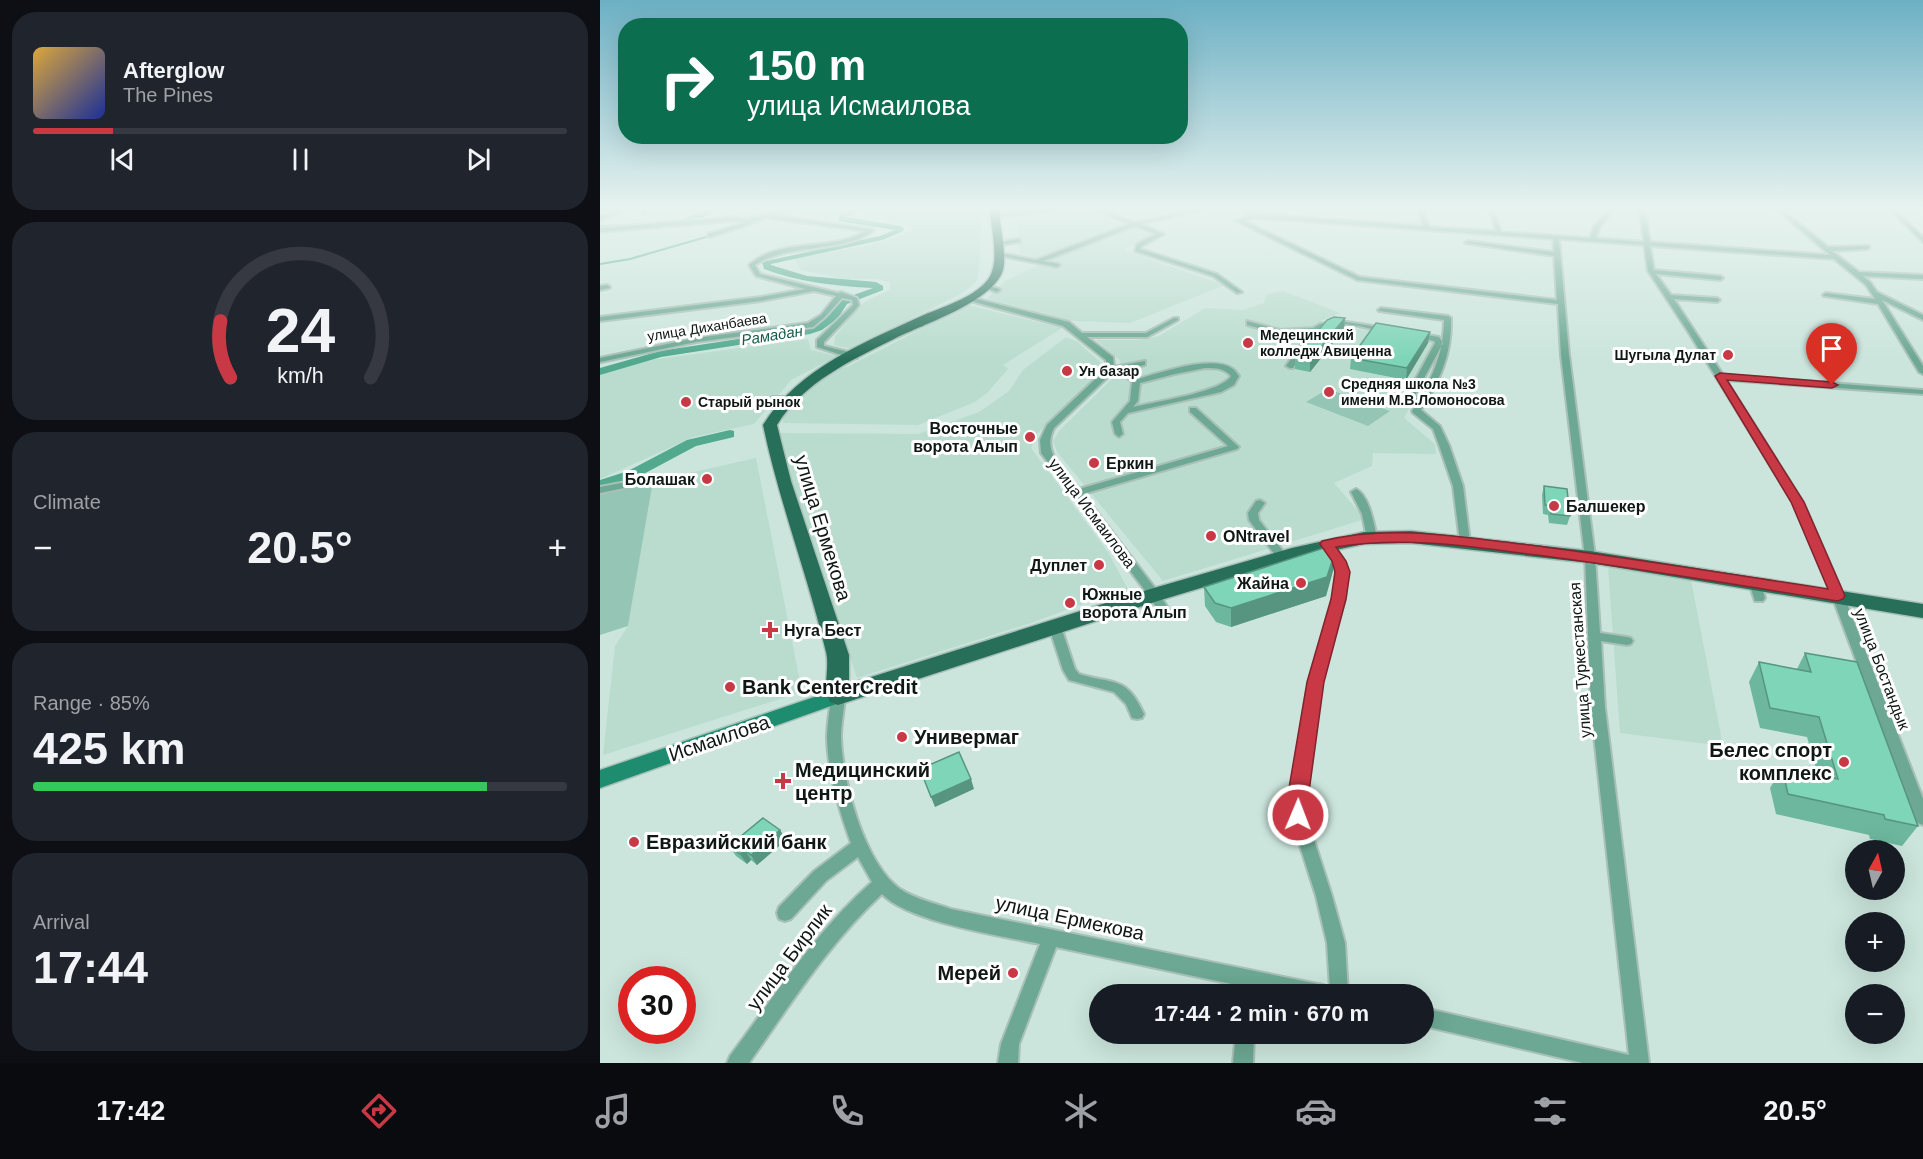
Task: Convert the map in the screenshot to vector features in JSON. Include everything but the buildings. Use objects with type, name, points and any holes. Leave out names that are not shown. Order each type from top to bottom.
[{"type":"main road","name":"улица Ермекова","points":[[838,696],[838,654],[783,481],[770,425],[773,416],[787,399],[846,354],[992,288],[999,260]]},
{"type":"main road","points":[[838,696],[1154,595],[1282,557],[1327,544],[1372,538],[1411,537],[1590,557],[1757,590],[1838,596],[1923,611]]},
{"type":"street","points":[[758,260],[752,265],[758,275],[852,298],[856,305],[820,342],[822,347],[846,354]]},
{"type":"street","points":[[1029,260],[1057,266]]},
{"type":"street","points":[[1166,260],[1215,276],[1239,292]]},
{"type":"street","points":[[1319,260],[1359,279],[1561,302]]},
{"type":"street","name":"улица Туркестанская","points":[[1557,260],[1565,355],[1590,557],[1598,708],[1639,1063]]},
{"type":"street","name":"улица Бостандык","points":[[1649,260],[1652,272],[1798,502],[1838,596],[1923,818]]},
{"type":"street","points":[[1840,260],[1859,274],[1876,294],[1893,326],[1923,372]]},
{"type":"street","points":[[1652,272],[1720,279]]},
{"type":"street","points":[[1859,274],[1923,277]]},
{"type":"street","points":[[600,319],[761,298],[815,288]]},
{"type":"street","name":"улица Диханбаева","points":[[600,360],[696,340],[810,325],[822,316],[841,294]]},
{"type":"street","points":[[1876,294],[1923,318]]},
{"type":"street","points":[[1826,295],[1881,302]]},
{"type":"street","points":[[1668,297],[1717,300]]},
{"type":"street","points":[[969,299],[1053,320],[1070,327],[1110,359],[1107,373]]},
{"type":"street","points":[[1381,310],[1448,318],[1448,347],[1416,411],[1419,416],[1437,428],[1444,445],[1458,486],[1465,542]]},
{"type":"street","points":[[1080,335],[1147,335],[1176,319]]},
{"type":"street","points":[[1250,322],[1280,332],[1315,330],[1338,322],[1396,332]]},
{"type":"street","points":[[1290,366],[1315,330]]},
{"type":"street","points":[[1408,334],[1431,338],[1439,343],[1411,395],[1418,408]]},
{"type":"street","points":[[828,355],[846,354]]},
{"type":"street","points":[[1091,375],[1142,363]]},
{"type":"street","points":[[1127,411],[1218,390],[1231,383],[1235,376],[1228,368],[1213,364],[1136,382]]},
{"type":"street","points":[[1107,373],[1129,374],[1136,382],[1134,401],[1116,422],[1119,434]]},
{"type":"street","name":"улица Исмаилова","points":[[1107,373],[1050,427],[1044,437],[1046,453],[1154,595],[1167,616]]},
{"type":"street","points":[[1720,376],[1923,392]]},
{"type":"street","points":[[1077,493],[1234,447],[1193,410]]},
{"type":"street","points":[[600,490],[627,485]]},
{"type":"street","points":[[1356,492],[1367,514],[1372,538]]},
{"type":"street","points":[[1260,503],[1253,513],[1254,520],[1282,557]]},
{"type":"street","points":[[1327,544],[1339,561],[1342,572],[1339,599],[1315,682],[1298,788],[1298,815],[1324,896],[1336,943],[1338,984]]},
{"type":"street","points":[[1055,627],[1069,670],[1074,677],[1118,687],[1132,700],[1137,714]]},
{"type":"street","points":[[1595,636],[1627,641]]},
{"type":"street","name":"Исмаилова","points":[[600,780],[838,696]]},
{"type":"street","name":"улица Ермекова","points":[[838,696],[834,740],[841,787],[861,845],[882,884],[908,902],[951,917],[1051,937],[1238,984]]},
{"type":"street","points":[[785,912],[820,876],[861,845]]},
{"type":"street","name":"улица Бирлик","points":[[737,1063],[842,923],[882,884]]},
{"type":"street","points":[[1008,1063],[1010,1044],[1051,937]]},
{"type":"street","points":[[1434,1019],[1624,1063]]},
{"type":"street","points":[[1243,1063],[1244,1044]]},
{"type":"shaded area","points":[[795,260],[979,260],[978,280],[964,292],[851,349],[834,345],[835,336],[864,302],[890,290],[890,283],[879,279],[845,279],[801,270]]},
{"type":"shaded area","points":[[1042,260],[1151,260],[1225,285],[1130,323],[1074,321],[987,299],[1005,281],[1047,261]]},
{"type":"shaded area","points":[[1283,291],[1340,313],[1321,321],[1327,324],[1441,342],[1443,346],[1404,418],[1435,444],[1436,454],[1373,453],[1372,466],[1334,483],[1365,519],[1163,581],[1057,452],[1053,441],[1060,430],[1121,370],[1120,360],[1096,340],[1139,340],[1159,336],[1205,308],[1243,310],[1264,303],[1266,295]]},
{"type":"shaded area","points":[[968,305],[1062,328],[1003,365],[1008,369],[988,392],[975,402],[918,425],[783,423],[783,413],[810,387],[831,372],[849,366]]},
{"type":"shaded area","points":[[1066,337],[1078,342],[1103,365],[1090,385],[1037,434],[1031,448],[1108,552],[1130,593],[1099,598],[1031,623],[857,678],[782,452],[780,433],[918,434],[979,412],[1009,391],[1023,370]]},
{"type":"shaded area","name":"Старый рынок","points":[[808,339],[811,350],[837,356],[791,380],[754,424],[694,437],[600,479],[600,375],[627,363]]},
{"type":"shaded area","points":[[1328,389],[1390,411],[1368,426],[1306,402]]},
{"type":"shaded area","points":[[756,458],[802,692],[603,755],[615,646],[628,626],[653,481]]},
{"type":"shaded area","points":[[653,481],[628,626],[600,635],[600,495]]},
{"type":"shaded area","points":[[1608,567],[1691,580],[1723,746],[1620,733]]},
{"type":"waterway","points":[[600,264],[626,260]]},
{"type":"waterway","name":"Рамадан","points":[[600,372],[660,354],[806,332],[818,328],[834,316],[843,302],[880,288],[876,285],[821,281],[794,276],[767,267],[766,262],[778,260]]},
{"type":"waterway","name":"Рамадан","points":[[600,485],[633,474],[692,443],[730,434]]},
{"type":"place","name":"Медецинский колледж Авиценна","points":[[1248,343]]},
{"type":"place","name":"Шугыла Дулат","points":[[1728,355]]},
{"type":"place","name":"Ун базар","points":[[1067,371]]},
{"type":"place","name":"Средняя школа №3 имени М.В.Ломоносова","points":[[1329,392]]},
{"type":"place","name":"Старый рынок","points":[[686,402]]},
{"type":"place","name":"Восточные ворота Алып","points":[[1030,437]]},
{"type":"place","name":"Еркин","points":[[1094,463]]},
{"type":"place","name":"Болашак","points":[[707,479]]},
{"type":"place","name":"Балшекер","points":[[1554,506]]},
{"type":"place","name":"ONtravel","points":[[1211,536]]},
{"type":"place","name":"Дуплет","points":[[1099,565]]},
{"type":"place","name":"Жайна","points":[[1301,583]]},
{"type":"place","name":"Южные ворота Алып","points":[[1070,603]]},
{"type":"place","name":"Нуга Бест","points":[[770,630]]},
{"type":"place","name":"Bank CenterCredit","points":[[730,687]]},
{"type":"place","name":"Универмаг","points":[[902,737]]},
{"type":"place","name":"Белес спорт комплекс","points":[[1844,762]]},
{"type":"place","name":"Медицинский центр","points":[[783,781]]},
{"type":"place","name":"Евразийский банк","points":[[634,842]]},
{"type":"place","name":"Мерей","points":[[1013,973]]},
{"type":"route","points":[[1298,815],[1298,788],[1315,682],[1339,599],[1342,572],[1339,561],[1327,544],[1364,538],[1411,537],[1465,542],[1590,557],[1838,596],[1798,502],[1736,406],[1720,376],[1832,385]]}]
